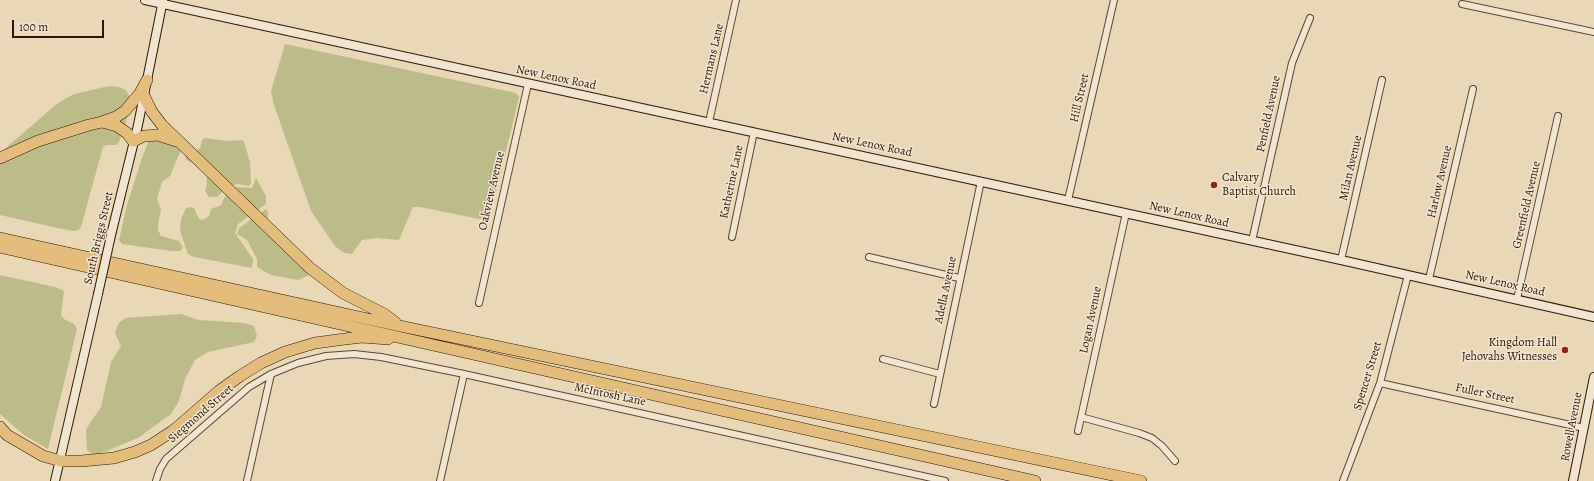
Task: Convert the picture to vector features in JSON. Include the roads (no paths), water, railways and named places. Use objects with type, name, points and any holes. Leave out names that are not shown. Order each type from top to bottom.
[{"type":"highway","points":[[0,158],[38,141],[116,117],[125,111],[140,93],[147,80]]},
{"type":"highway","points":[[144,96],[156,119],[178,142],[310,268],[332,286],[355,301],[384,314],[400,326]]},
{"type":"highway","points":[[102,122],[117,126],[128,133],[133,141],[144,136],[158,136],[178,142]]},
{"type":"highway","points":[[0,238],[400,326],[1141,481]]},
{"type":"highway","points":[[0,247],[1035,481]]},
{"type":"highway","points":[[0,427],[7,434],[43,456],[61,461],[114,458],[135,452],[174,430],[219,391],[240,376],[261,363],[284,352],[315,344],[362,338],[428,343]]},
{"type":"street","name":"New Lenox Road","points":[[145,0],[163,2],[528,84],[1429,279],[1594,317]]},
{"type":"street","name":"Hermans Lane","points":[[709,122],[736,0]]},
{"type":"street","name":"Hill Street","points":[[1068,200],[1114,0]]},
{"type":"street","name":"South Briggs Street","points":[[55,481],[61,461],[112,230],[144,96],[163,2]]},
{"type":"street","points":[[1462,4],[1594,32]]},
{"type":"street","name":"Penfield Avenue","points":[[1252,241],[1292,63],[1310,18]]},
{"type":"street","name":"Milan Avenue","points":[[1341,260],[1382,80]]},
{"type":"street","name":"Oakview Avenue","points":[[478,303],[528,84]]},
{"type":"street","name":"Harlow Avenue","points":[[1429,279],[1473,89]]},
{"type":"street","name":"Greenfield Avenue","points":[[1517,299],[1558,116]]},
{"type":"street","name":"Katherine Lane","points":[[732,237],[754,132]]},
{"type":"street","name":"Adella Avenue","points":[[934,404],[981,181]]},
{"type":"street","name":"Logan Avenue","points":[[1078,431],[1126,213]]},
{"type":"street","points":[[869,257],[960,278]]},
{"type":"street","name":"Spencer Street","points":[[1343,481],[1380,383],[1408,275]]},
{"type":"street","name":"McIntosh Lane","points":[[271,374],[305,361],[326,356],[354,354],[382,356],[919,478],[945,481]]},
{"type":"street","points":[[883,359],[940,374]]},
{"type":"street","points":[[248,481],[271,374]]},
{"type":"street","name":"Siegmond Street","points":[[156,481],[160,469],[166,459],[249,387],[271,374]]},
{"type":"street","points":[[440,481],[464,374]]},
{"type":"street","name":"Rowell Avenue","points":[[1573,481],[1594,377]]},
{"type":"street","name":"Fuller Street","points":[[1380,383],[1584,428]]},
{"type":"street","points":[[1081,417],[1152,438],[1162,446],[1175,461]]},
{"type":"place","name":"Calvary Baptist Church","points":[[1214,185]]},
{"type":"place","name":"Kingdom Hall Jehovahs Witnesses","points":[[1565,350]]}]
